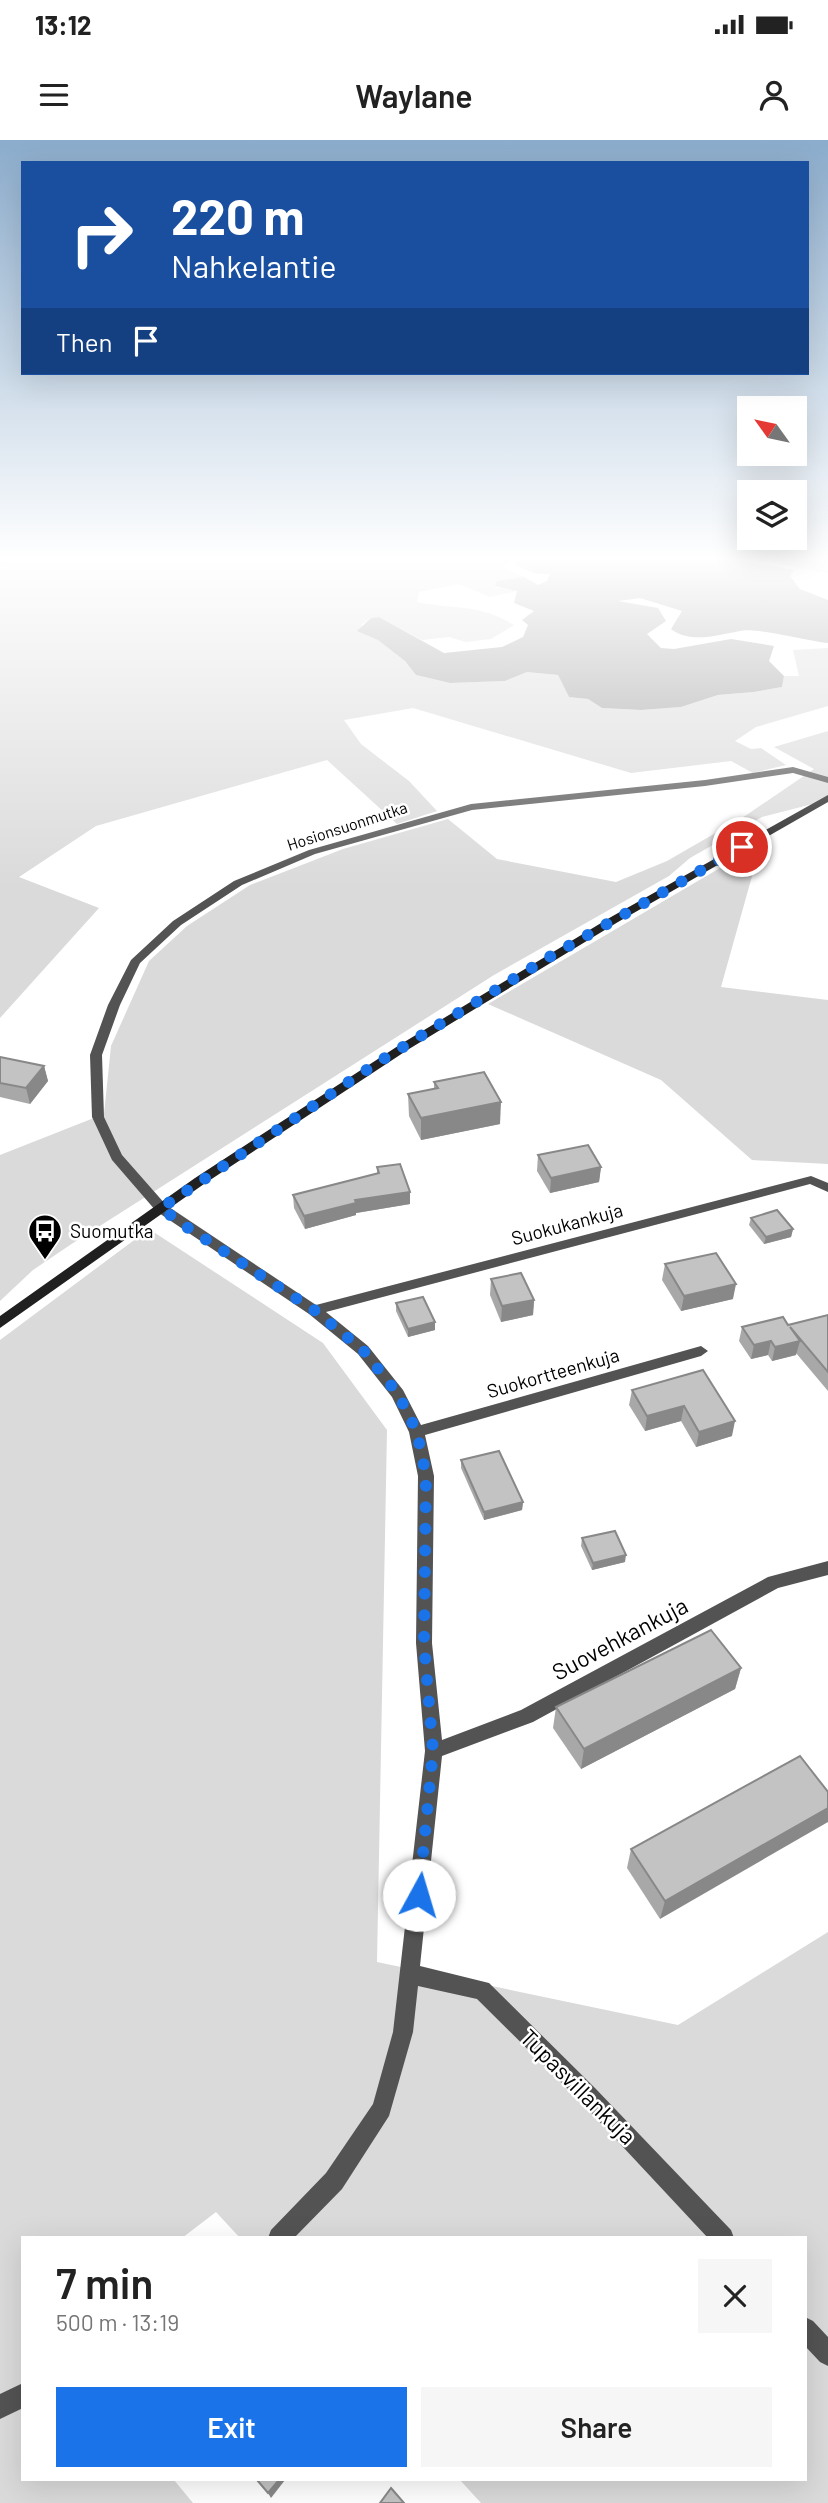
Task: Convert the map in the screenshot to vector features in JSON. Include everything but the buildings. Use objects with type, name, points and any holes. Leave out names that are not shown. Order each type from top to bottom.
[{"type":"main road","points":[[0,1323],[161,1208],[380,1061],[551,956],[828,799]]},
{"type":"street","name":"Hosionsuonmutka","points":[[281,2236],[334,2181],[382,2109],[403,2032],[433,1751],[424,1643],[426,1476],[417,1432],[398,1394],[363,1350],[314,1310],[161,1208],[116,1157],[98,1117],[96,1055],[114,1004],[135,962],[177,923],[239,883],[312,852],[471,807],[705,783],[793,770],[828,780]]},
{"type":"street","name":"Suokukankuja","points":[[314,1310],[811,1180],[828,1188]]},
{"type":"street","name":"Suokortteenkuja","points":[[417,1432],[701,1351]]},
{"type":"street","name":"Suovehkankuja","points":[[433,1751],[527,1716],[774,1582],[828,1568]]},
{"type":"street","name":"Tupasvillankuja","points":[[411,1975],[482,1990],[589,2095],[721,2236]]},
{"type":"street","points":[[807,2331],[828,2354]]},
{"type":"street","points":[[0,2407],[21,2396]]},
{"type":"shaded area","points":[[0,666],[409,666],[416,675],[450,683],[505,681],[527,672],[558,675],[569,697],[588,699],[602,708],[641,710],[681,707],[718,695],[782,687],[784,676],[799,676],[797,666],[828,666],[828,706],[756,727],[735,741],[751,749],[761,748],[786,765],[753,773],[731,761],[631,773],[413,708],[344,720],[361,744],[409,781],[437,811],[397,824],[327,760],[96,826],[19,877],[99,908],[0,1018]]},
{"type":"shaded area","points":[[409,666],[774,666],[784,676],[782,687],[718,695],[681,707],[641,710],[602,708],[588,699],[569,697],[558,675],[527,672],[505,681],[450,683],[416,675]]},
{"type":"shaded area","points":[[828,731],[828,800],[762,817],[690,858],[669,876],[494,975],[70,1245],[33,1270],[0,1301],[0,1155],[104,1114],[111,1046],[149,961],[187,926],[250,885],[343,849],[448,819],[497,859],[616,882],[667,861],[745,816],[814,769],[774,747]]},
{"type":"shaded area","points":[[761,844],[721,987],[828,1000],[828,1164],[752,1160],[661,1080],[488,1004]]},
{"type":"shaded area","points":[[149,1229],[323,1343],[387,1430],[377,1962],[678,2025],[828,1932],[828,2503],[481,2503],[461,2481],[807,2481],[807,2236],[238,2236],[216,2212],[185,2236],[21,2236],[21,2481],[175,2481],[193,2503],[0,2503],[0,1340]]},
{"type":"place","name":"Suomutka","points":[[45,1261]]},
{"type":"route","points":[[419,1895],[433,1751],[424,1643],[426,1476],[417,1432],[398,1394],[363,1350],[314,1310],[161,1208],[380,1061],[551,956],[742,847]]}]
